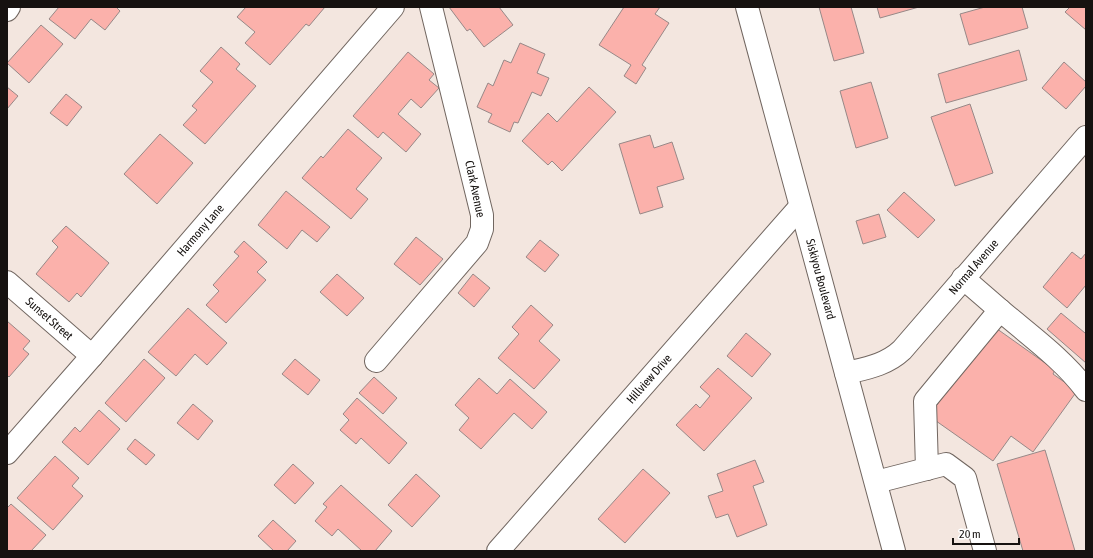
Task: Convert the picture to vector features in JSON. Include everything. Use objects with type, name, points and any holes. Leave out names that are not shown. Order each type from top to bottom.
[{"type":"street","name":"Clark Avenue","points":[[376,361],[477,243],[482,229],[482,215],[431,7]]},
{"type":"street","name":"Siskiyou Boulevard","points":[[747,7],[894,551]]},
{"type":"street","name":"Harmony Lane","points":[[7,453],[92,356],[382,11]]},
{"type":"street","name":"Normal Avenue","points":[[846,373],[877,366],[893,358],[902,350],[1086,137]]},
{"type":"street","name":"Hillview Drive","points":[[498,551],[800,207]]},
{"type":"street","points":[[963,278],[1046,348],[1079,380],[1086,390]]},
{"type":"street","name":"Sunset Street","points":[[7,282],[92,356]]},
{"type":"street","points":[[928,469],[925,401],[1000,310]]},
{"type":"street","points":[[876,482],[946,464],[966,478],[985,551]]},
{"type":"building","points":[[59,7],[116,7],[120,11],[105,30],[91,19],[75,39],[49,19]]},
{"type":"building","points":[[246,7],[325,7],[309,26],[306,24],[270,65],[245,43],[255,32],[237,17]]},
{"type":"building","points":[[449,7],[499,7],[513,25],[484,47],[470,29],[467,31]]},
{"type":"building","points":[[624,7],[660,7],[655,14],[669,23],[642,65],[646,68],[636,84],[624,76],[631,65],[599,45]]},
{"type":"building","points":[[819,7],[851,7],[864,53],[834,61]]},
{"type":"building","points":[[877,7],[919,7],[880,18]]},
{"type":"building","points":[[985,7],[1022,7],[1028,28],[969,45],[960,14]]},
{"type":"building","points":[[1070,7],[1086,7],[1086,30],[1065,12]]},
{"type":"building","points":[[41,25],[63,44],[29,83],[7,63]]},
{"type":"building","points":[[520,43],[545,54],[537,73],[549,78],[541,96],[532,92],[518,123],[514,122],[510,132],[488,122],[492,114],[477,107],[488,83],[493,86],[504,60],[511,63]]},
{"type":"building","points":[[221,47],[240,64],[236,69],[256,86],[205,144],[183,125],[197,110],[192,106],[213,82],[200,71]]},
{"type":"building","points":[[1019,50],[1027,80],[946,103],[938,74]]},
{"type":"building","points":[[408,52],[434,74],[429,80],[439,88],[421,108],[411,99],[398,114],[421,134],[406,152],[383,132],[378,138],[353,116]]},
{"type":"building","points":[[1064,62],[1086,82],[1086,86],[1066,109],[1042,88]]},
{"type":"building","points":[[871,82],[888,138],[856,148],[840,91]]},
{"type":"building","points":[[7,87],[18,96],[7,109]]},
{"type":"building","points":[[589,87],[616,112],[562,171],[552,161],[548,165],[522,141],[548,113],[557,122]]},
{"type":"building","points":[[66,94],[82,107],[67,126],[50,113]]},
{"type":"building","points":[[970,104],[993,173],[955,186],[931,117]]},
{"type":"building","points":[[348,129],[382,158],[356,189],[368,199],[351,219],[302,178],[321,156],[323,158]]},
{"type":"building","points":[[160,134],[193,163],[157,204],[124,174]]},
{"type":"building","points":[[650,135],[654,148],[672,142],[684,179],[657,187],[663,207],[640,214],[619,144]]},
{"type":"building","points":[[286,191],[330,227],[317,242],[302,230],[287,249],[258,225]]},
{"type":"building","points":[[904,192],[935,220],[918,238],[887,210]]},
{"type":"building","points":[[879,214],[886,237],[863,244],[856,221]]},
{"type":"building","points":[[66,226],[109,263],[81,297],[77,293],[69,302],[36,274],[58,247],[52,241]]},
{"type":"building","points":[[416,237],[443,259],[420,285],[394,264]]},
{"type":"building","points":[[540,240],[559,255],[545,272],[526,257]]},
{"type":"building","points":[[244,241],[267,262],[257,272],[266,280],[226,323],[206,305],[219,291],[213,285],[239,256],[234,252]]},
{"type":"building","points":[[1072,252],[1081,259],[1086,253],[1086,285],[1067,308],[1043,287]]},
{"type":"building","points":[[337,274],[364,298],[347,316],[320,292]]},
{"type":"building","points":[[473,274],[490,288],[474,307],[458,293]]},
{"type":"building","points":[[531,305],[553,325],[539,341],[560,360],[534,389],[498,358],[519,334],[512,327]]},
{"type":"building","points":[[188,308],[227,343],[207,365],[195,354],[176,376],[148,352]]},
{"type":"building","points":[[1061,313],[1085,333],[1086,332],[1086,363],[1047,329]]},
{"type":"building","points":[[7,321],[30,341],[23,349],[29,354],[9,377],[7,375]]},
{"type":"building","points":[[993,326],[1055,370],[1053,374],[1077,391],[1033,452],[1011,436],[993,461],[929,416]]},
{"type":"building","points":[[746,333],[771,354],[752,377],[727,356]]},
{"type":"building","points":[[144,359],[165,378],[126,422],[105,403]]},
{"type":"building","points":[[295,359],[320,380],[308,395],[282,374]]},
{"type":"building","points":[[718,368],[752,398],[704,451],[676,425],[696,404],[700,408],[710,396],[700,387]]},
{"type":"building","points":[[374,377],[397,398],[383,414],[359,393]]},
{"type":"building","points":[[479,378],[497,394],[510,379],[547,412],[532,429],[514,413],[481,449],[459,430],[469,418],[455,405]]},
{"type":"building","points":[[357,398],[407,443],[389,464],[361,438],[356,444],[340,430],[349,420],[343,414]]},
{"type":"building","points":[[193,404],[213,421],[198,440],[177,423]]},
{"type":"building","points":[[99,410],[120,429],[88,465],[62,442],[75,427],[80,432]]},
{"type":"building","points":[[135,439],[155,455],[146,465],[127,449]]},
{"type":"building","points":[[1045,450],[1075,551],[1023,551],[997,464]]},
{"type":"building","points":[[55,456],[79,478],[72,486],[83,496],[53,530],[17,498]]},
{"type":"building","points":[[755,460],[764,482],[753,486],[767,525],[737,537],[728,514],[716,518],[708,496],[723,491],[717,474]]},
{"type":"building","points":[[293,464],[314,483],[295,504],[274,485]]},
{"type":"building","points":[[643,469],[670,493],[625,543],[598,519]]},
{"type":"building","points":[[416,474],[440,496],[412,527],[388,505]]},
{"type":"building","points":[[341,485],[392,531],[375,551],[362,551],[338,529],[332,536],[315,521],[327,507],[323,504]]},
{"type":"building","points":[[11,504],[46,535],[31,551],[7,551],[7,508]]},
{"type":"building","points":[[273,520],[296,541],[287,551],[274,551],[258,536]]}]
